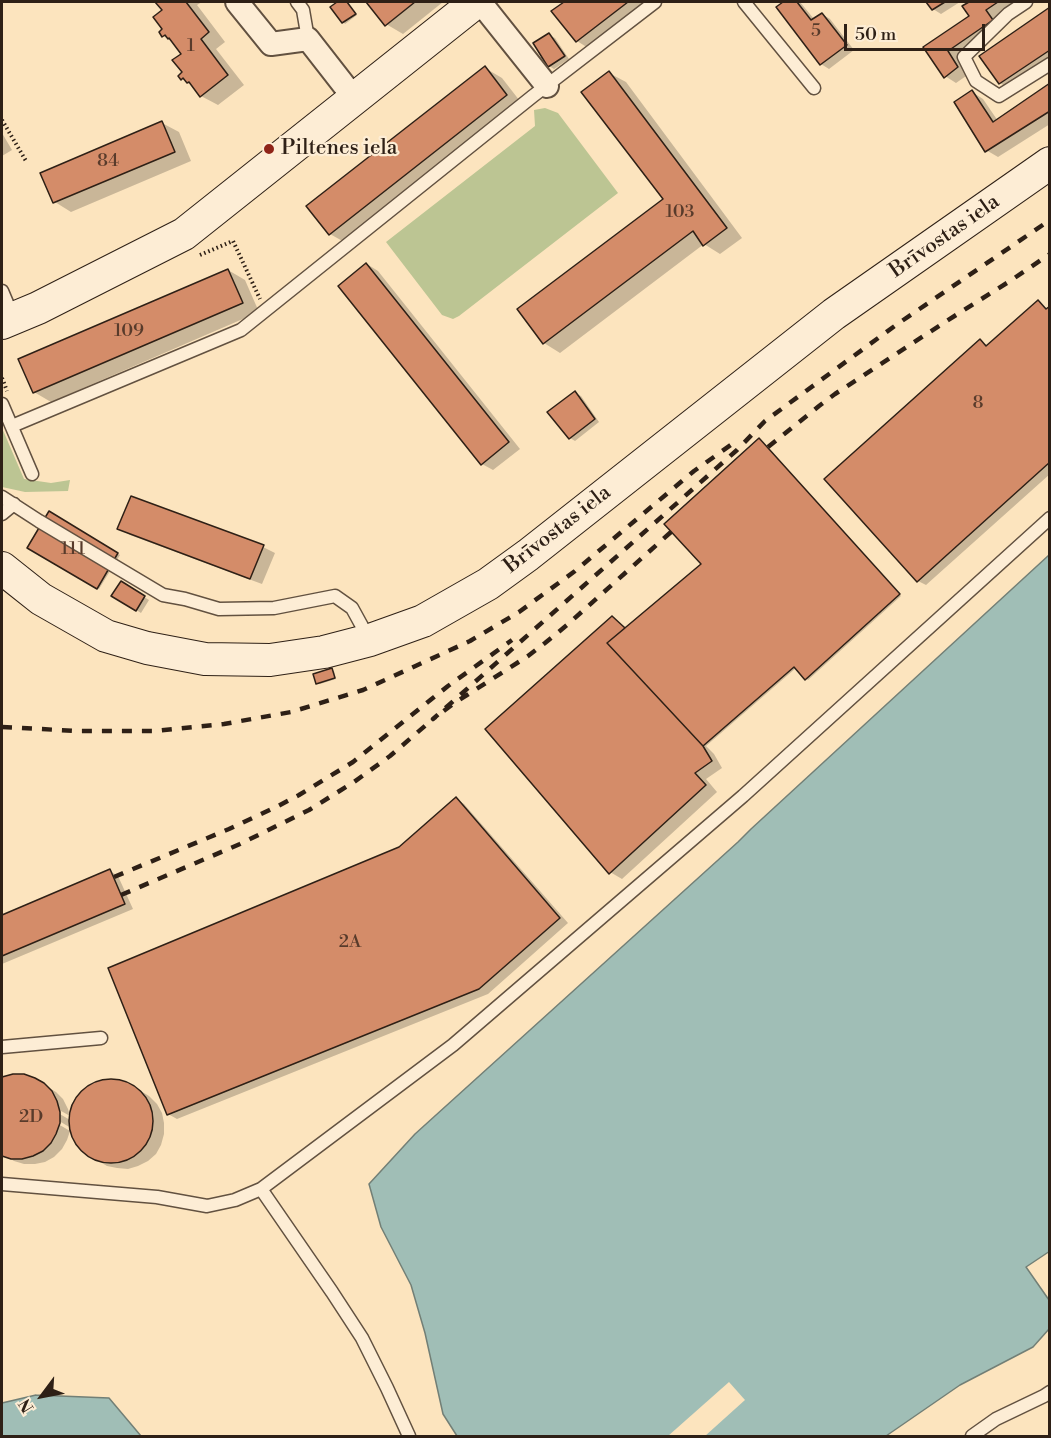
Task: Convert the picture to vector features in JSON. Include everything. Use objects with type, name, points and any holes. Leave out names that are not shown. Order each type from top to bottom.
[{"type":"street","points":[[237,2],[271,45],[308,39],[354,98]]},
{"type":"street","points":[[6,311],[48,303],[184,234],[478,2],[548,86]]},
{"type":"street","name":"Brīvostas iela","points":[[2,568],[41,599],[106,636],[147,648],[205,659],[270,660],[324,652],[370,640],[423,621],[488,584],[834,314],[1050,164]]},
{"type":"lane","points":[[297,2],[303,10],[308,39]]},
{"type":"lane","points":[[12,426],[241,330],[655,2]]},
{"type":"lane","points":[[744,2],[814,88]]},
{"type":"lane","points":[[1026,2],[1008,14],[964,57],[976,81],[999,96],[1050,64]]},
{"type":"lane","points":[[2,404],[32,474]]},
{"type":"lane","points":[[2,497],[163,594],[219,609],[274,608],[335,596],[352,608],[370,640]]},
{"type":"lane","points":[[2,514],[14,504]]},
{"type":"lane","points":[[2,1184],[157,1197],[207,1206],[235,1200],[261,1189],[453,1046],[743,796],[1050,518]]},
{"type":"lane","points":[[2,1047],[101,1038]]},
{"type":"lane","points":[[261,1189],[362,1338],[409,1437]]},
{"type":"lane","points":[[972,1437],[996,1419],[1050,1392]]},
{"type":"path","points":[[2,120],[26,161]]},
{"type":"path","points":[[191,259],[233,241],[266,310]]},
{"type":"green space","points":[[545,108],[558,113],[618,193],[459,316],[453,319],[442,315],[386,242],[535,126],[534,110]]},
{"type":"green space","points":[[2,428],[24,479],[51,483],[70,480],[68,491],[25,492],[2,487]]},
{"type":"water","points":[[1049,555],[1050,1251],[1026,1267],[1049,1300],[1049,1329],[1033,1347],[960,1385],[886,1436],[457,1436],[443,1414],[425,1333],[411,1285],[381,1227],[369,1184],[415,1134],[738,842]]},
{"type":"water","points":[[36,1395],[109,1398],[141,1436],[2,1436],[2,1403]]},
{"type":"pier","points":[[729,1382],[745,1400],[705,1436],[668,1436]]},
{"type":"building","points":[[155,2],[186,2],[209,32],[201,39],[228,75],[200,97],[189,82],[187,83],[183,78],[181,80],[178,76],[182,72],[172,60],[181,54],[169,38],[165,35],[162,37],[159,32],[162,29],[153,17],[162,10]]},
{"type":"building","points":[[337,2],[347,2],[356,14],[342,23],[330,7]]},
{"type":"building","points":[[366,2],[415,2],[385,26]]},
{"type":"building","points":[[564,2],[628,2],[576,42],[551,11]]},
{"type":"building","points":[[783,2],[797,2],[811,20],[822,13],[847,45],[820,65],[776,7]]},
{"type":"building","points":[[926,2],[945,2],[932,10]]},
{"type":"building","points":[[969,2],[998,2],[986,10],[993,20],[948,51],[958,67],[944,78],[923,47],[969,16],[962,6]]},
{"type":"building","points":[[1050,7],[1050,50],[999,84],[979,56]]},
{"type":"building","points":[[549,33],[565,56],[548,67],[533,43]]},
{"type":"building","points":[[485,66],[507,95],[329,235],[306,206]]},
{"type":"building","points":[[609,71],[727,228],[703,246],[693,231],[543,344],[517,309],[663,199],[581,92]]},
{"type":"building","points":[[1050,83],[1050,111],[985,152],[954,102],[972,90],[993,122]]},
{"type":"building","points":[[162,121],[175,152],[53,203],[40,173]]},
{"type":"building","points":[[366,263],[509,442],[481,465],[338,286]]},
{"type":"building","points":[[228,269],[243,303],[33,393],[18,359]]},
{"type":"building","points":[[1038,300],[1046,309],[1050,306],[1050,462],[917,582],[824,479],[980,339],[986,346]]},
{"type":"building","points":[[575,391],[595,419],[569,439],[547,412]]},
{"type":"building","points":[[759,438],[900,594],[805,680],[794,667],[703,746],[607,643],[701,564],[664,524]]},
{"type":"building","points":[[131,496],[264,545],[250,579],[117,529]]},
{"type":"building","points":[[49,511],[118,553],[97,589],[27,548]]},
{"type":"building","points":[[121,581],[145,596],[136,611],[111,596]]},
{"type":"building","points":[[612,616],[625,628],[607,643],[703,746],[712,761],[695,773],[706,785],[609,874],[485,729]]},
{"type":"building","points":[[332,668],[335,678],[316,684],[313,674]]},
{"type":"building","points":[[456,797],[560,918],[479,989],[167,1115],[108,968],[399,847]]},
{"type":"building","points":[[110,869],[125,904],[2,956],[2,915]]},
{"type":"building","points":[[24,1074],[44,1083],[52,1091],[60,1112],[60,1123],[51,1143],[43,1151],[22,1159],[2,1156],[2,1077]]},
{"type":"building","points":[[103,1079],[119,1079],[135,1086],[146,1097],[153,1113],[150,1137],[141,1151],[119,1163],[103,1163],[87,1156],[76,1145],[69,1129],[69,1113],[76,1097],[87,1086]]},
{"type":"railway","points":[[671,532],[545,643],[433,719],[737,450],[765,421],[896,325],[1050,220]]},
{"type":"railway","points":[[768,447],[835,394],[1050,254]]},
{"type":"railway","points":[[2,727],[78,731],[154,731],[224,724],[291,712],[363,690],[470,641],[519,612],[575,571],[694,471],[735,442]]},
{"type":"railway","points":[[114,877],[229,829],[299,795],[353,762],[448,686],[512,640]]},
{"type":"railway","points":[[121,895],[240,844],[309,810],[390,756],[433,719]]},
{"type":"place","name":"Piltenes iela","points":[[269,149]]}]
